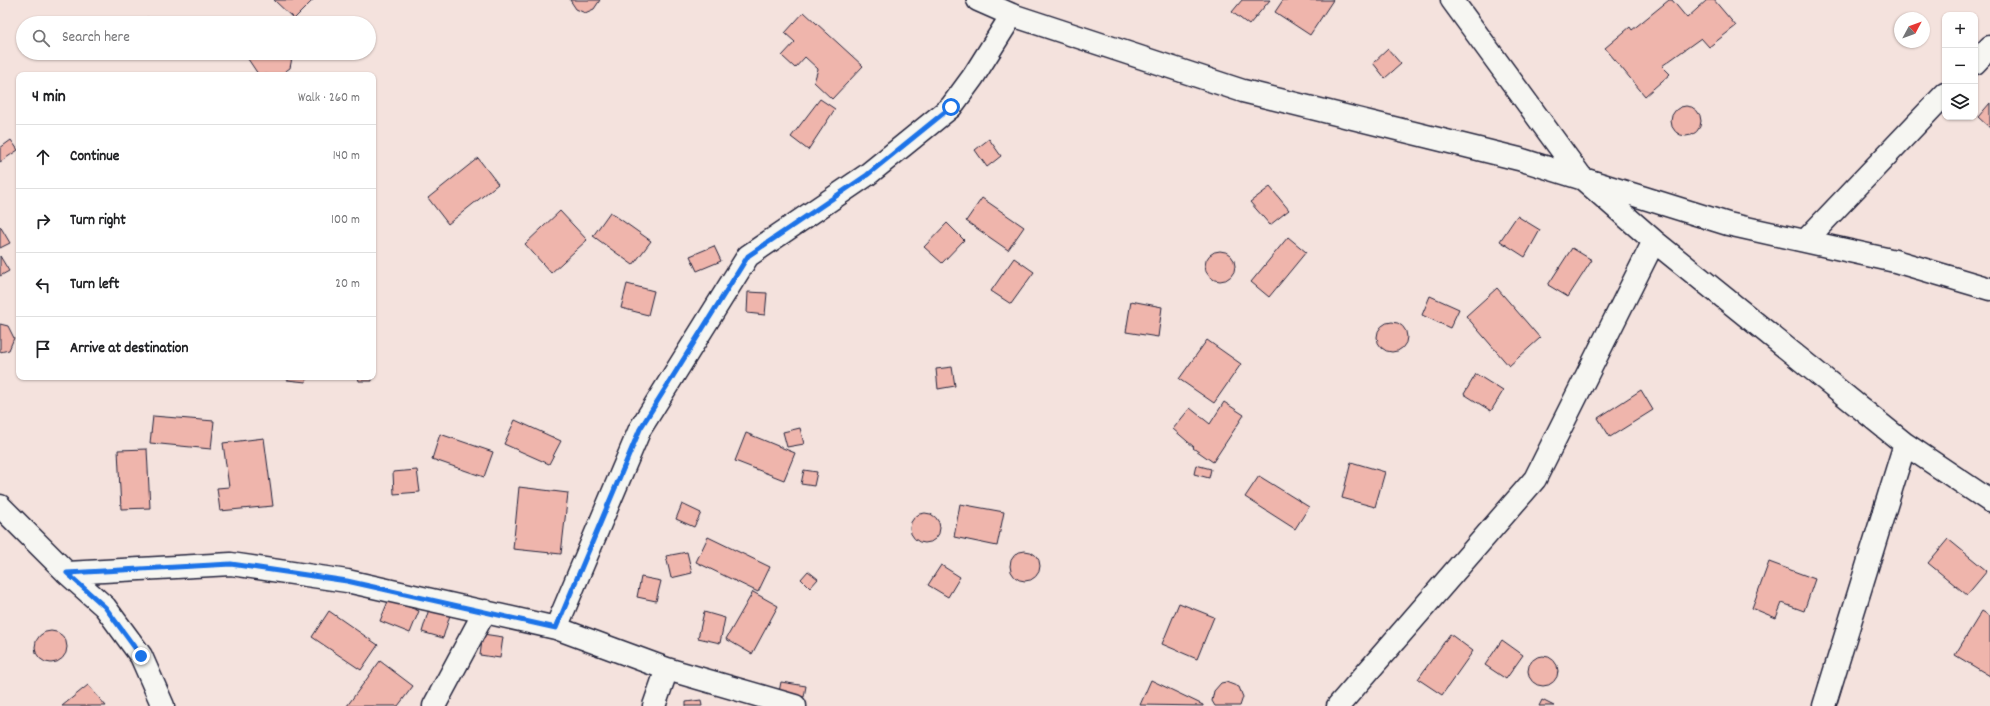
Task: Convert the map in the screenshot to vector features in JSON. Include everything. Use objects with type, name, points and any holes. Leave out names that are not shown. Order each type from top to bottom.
[{"type":"street","points":[[978,0],[1012,15],[1243,91],[1519,159],[1728,224],[1895,261],[1990,289]]},
{"type":"street","points":[[1452,0],[1582,178],[1654,240],[1905,444],[1990,501]]},
{"type":"street","points":[[556,628],[640,429],[748,256],[867,175],[951,107],[973,77],[1012,15]]},
{"type":"street","points":[[1978,60],[1990,47]]},
{"type":"street","points":[[1805,241],[1942,97]]},
{"type":"street","points":[[1338,706],[1535,479],[1654,240]]},
{"type":"street","points":[[1824,706],[1905,444]]},
{"type":"street","points":[[0,506],[67,573],[105,607],[141,656],[162,706]]},
{"type":"street","points":[[67,573],[231,564],[347,581],[556,628],[667,669],[795,706]]},
{"type":"street","points":[[434,706],[485,611]]},
{"type":"street","points":[[654,706],[667,669]]},
{"type":"building","points":[[274,0],[313,0],[297,16],[291,16]]},
{"type":"building","points":[[570,0],[600,0],[594,9],[585,13],[576,9]]},
{"type":"building","points":[[1242,0],[1270,0],[1249,25],[1232,12]]},
{"type":"building","points":[[1283,0],[1333,0],[1310,35],[1275,12]]},
{"type":"building","points":[[1669,0],[1672,0],[1687,18],[1707,0],[1714,0],[1736,26],[1709,47],[1701,38],[1662,66],[1670,74],[1645,96],[1605,48],[1630,27],[1632,30]]},
{"type":"building","points":[[804,12],[863,66],[832,99],[814,82],[818,69],[805,57],[795,68],[782,56],[795,42],[785,33]]},
{"type":"building","points":[[1388,49],[1401,64],[1385,78],[1373,63]]},
{"type":"building","points":[[249,60],[292,60],[290,68],[284,72],[257,72]]},
{"type":"building","points":[[820,99],[835,109],[808,150],[791,137]]},
{"type":"building","points":[[1990,103],[1990,128],[1978,117]]},
{"type":"building","points":[[1686,106],[1697,110],[1701,121],[1697,132],[1686,136],[1675,132],[1671,121],[1675,110]]},
{"type":"building","points":[[989,139],[1001,156],[987,167],[975,150]]},
{"type":"building","points":[[11,140],[16,147],[16,151],[0,162],[0,148]]},
{"type":"building","points":[[478,158],[498,184],[448,224],[428,198]]},
{"type":"building","points":[[1270,187],[1289,210],[1270,225],[1250,202]]},
{"type":"building","points":[[982,198],[1024,227],[1008,250],[966,221]]},
{"type":"building","points":[[560,211],[587,240],[551,273],[525,244]]},
{"type":"building","points":[[610,212],[651,241],[633,265],[593,236]]},
{"type":"building","points":[[1517,216],[1540,230],[1525,257],[1500,241]]},
{"type":"building","points":[[947,223],[964,240],[942,263],[924,247]]},
{"type":"building","points":[[0,226],[10,243],[0,248]]},
{"type":"building","points":[[1288,237],[1306,252],[1269,297],[1251,282]]},
{"type":"building","points":[[714,246],[721,261],[697,271],[690,256]]},
{"type":"building","points":[[1572,248],[1592,260],[1568,297],[1548,285]]},
{"type":"building","points":[[1220,251],[1231,255],[1235,266],[1231,277],[1220,281],[1209,277],[1205,266],[1209,255]]},
{"type":"building","points":[[0,256],[9,271],[0,276]]},
{"type":"building","points":[[1014,258],[1034,272],[1011,304],[991,291]]},
{"type":"building","points":[[627,284],[654,291],[648,315],[621,308]]},
{"type":"building","points":[[1497,288],[1540,338],[1509,366],[1466,316]]},
{"type":"building","points":[[748,292],[767,293],[765,315],[747,313]]},
{"type":"building","points":[[1430,296],[1459,309],[1450,328],[1422,315]]},
{"type":"building","points":[[1131,301],[1162,307],[1158,337],[1126,332]]},
{"type":"building","points":[[1392,322],[1403,326],[1407,337],[1403,348],[1392,352],[1381,348],[1377,337],[1381,326]]},
{"type":"building","points":[[0,324],[8,326],[14,338],[9,350],[0,352]]},
{"type":"building","points":[[1207,340],[1241,364],[1214,403],[1179,379]]},
{"type":"building","points":[[952,367],[955,386],[938,389],[936,369]]},
{"type":"building","points":[[1476,374],[1503,391],[1491,411],[1464,394]]},
{"type":"building","points":[[287,380],[306,380],[306,382]]},
{"type":"building","points":[[359,380],[372,380],[372,381]]},
{"type":"building","points":[[1641,390],[1653,410],[1610,437],[1598,418]]},
{"type":"building","points":[[1224,402],[1244,415],[1213,462],[1193,448],[1194,447],[1173,429],[1190,408],[1210,424]]},
{"type":"building","points":[[153,416],[214,421],[211,449],[150,443]]},
{"type":"building","points":[[515,420],[561,441],[549,464],[504,444]]},
{"type":"building","points":[[800,428],[804,444],[787,447],[783,432]]},
{"type":"building","points":[[746,433],[795,453],[784,480],[735,461]]},
{"type":"building","points":[[440,434],[493,452],[484,477],[432,459]]},
{"type":"building","points":[[264,438],[273,506],[220,511],[217,488],[229,487],[223,443]]},
{"type":"building","points":[[147,449],[150,508],[121,509],[118,450]]},
{"type":"building","points":[[1351,462],[1385,472],[1375,507],[1342,498]]},
{"type":"building","points":[[1196,465],[1211,469],[1209,478],[1194,474]]},
{"type":"building","points":[[417,470],[420,492],[394,494],[393,472]]},
{"type":"building","points":[[804,470],[817,472],[814,486],[801,484]]},
{"type":"building","points":[[1259,476],[1309,507],[1295,529],[1245,497]]},
{"type":"building","points":[[519,487],[568,493],[561,554],[513,549]]},
{"type":"building","points":[[682,504],[701,513],[694,527],[676,519]]},
{"type":"building","points":[[960,504],[1004,512],[997,546],[954,537]]},
{"type":"building","points":[[925,513],[936,517],[940,528],[936,539],[925,543],[914,539],[910,528],[914,517]]},
{"type":"building","points":[[708,537],[770,567],[758,592],[696,562]]},
{"type":"building","points":[[1948,539],[1987,571],[1967,595],[1928,563]]},
{"type":"building","points":[[1025,551],[1036,555],[1040,566],[1036,577],[1025,581],[1014,577],[1010,566],[1014,555]]},
{"type":"building","points":[[687,552],[692,573],[671,578],[666,556]]},
{"type":"building","points":[[1769,562],[1815,579],[1804,611],[1782,603],[1776,618],[1752,608]]},
{"type":"building","points":[[941,565],[960,577],[948,597],[928,585]]},
{"type":"building","points":[[808,571],[818,579],[810,588],[801,579]]},
{"type":"building","points":[[641,577],[661,581],[656,601],[637,597]]},
{"type":"building","points":[[753,592],[778,606],[752,654],[726,639]]},
{"type":"building","points":[[389,599],[419,611],[410,633],[380,621]]},
{"type":"building","points":[[1179,603],[1214,617],[1197,659],[1162,644]]},
{"type":"building","points":[[429,609],[450,615],[443,638],[422,632]]},
{"type":"building","points":[[329,611],[378,645],[361,670],[312,637]]},
{"type":"building","points":[[1982,611],[1990,616],[1990,676],[1955,655]]},
{"type":"building","points":[[704,612],[725,618],[720,643],[698,638]]},
{"type":"building","points":[[51,631],[60,634],[64,638],[67,647],[64,656],[60,660],[51,663],[42,660],[38,656],[35,647],[38,638],[42,634]]},
{"type":"building","points":[[483,634],[503,637],[500,658],[480,655]]},
{"type":"building","points":[[1450,634],[1473,651],[1442,695],[1418,679]]},
{"type":"building","points":[[1502,640],[1523,655],[1506,679],[1485,665]]},
{"type":"building","points":[[1543,656],[1554,660],[1558,671],[1554,682],[1543,686],[1532,682],[1528,671],[1532,660]]},
{"type":"building","points":[[380,661],[413,686],[398,706],[347,706]]},
{"type":"building","points":[[1151,680],[1203,705],[1203,706],[1140,705]]},
{"type":"building","points":[[781,682],[806,686],[804,697],[779,692]]},
{"type":"building","points":[[1226,682],[1239,687],[1243,697],[1240,706],[1215,706],[1212,701],[1214,691],[1221,683]]},
{"type":"building","points":[[88,685],[106,706],[62,706]]},
{"type":"building","points":[[701,700],[702,706],[686,706],[686,702]]},
{"type":"building","points":[[1542,700],[1554,706],[1539,706]]},
{"type":"route","points":[[141,656],[105,607],[67,573],[231,564],[347,581],[556,628],[640,429],[748,256],[867,175],[951,107]]}]
